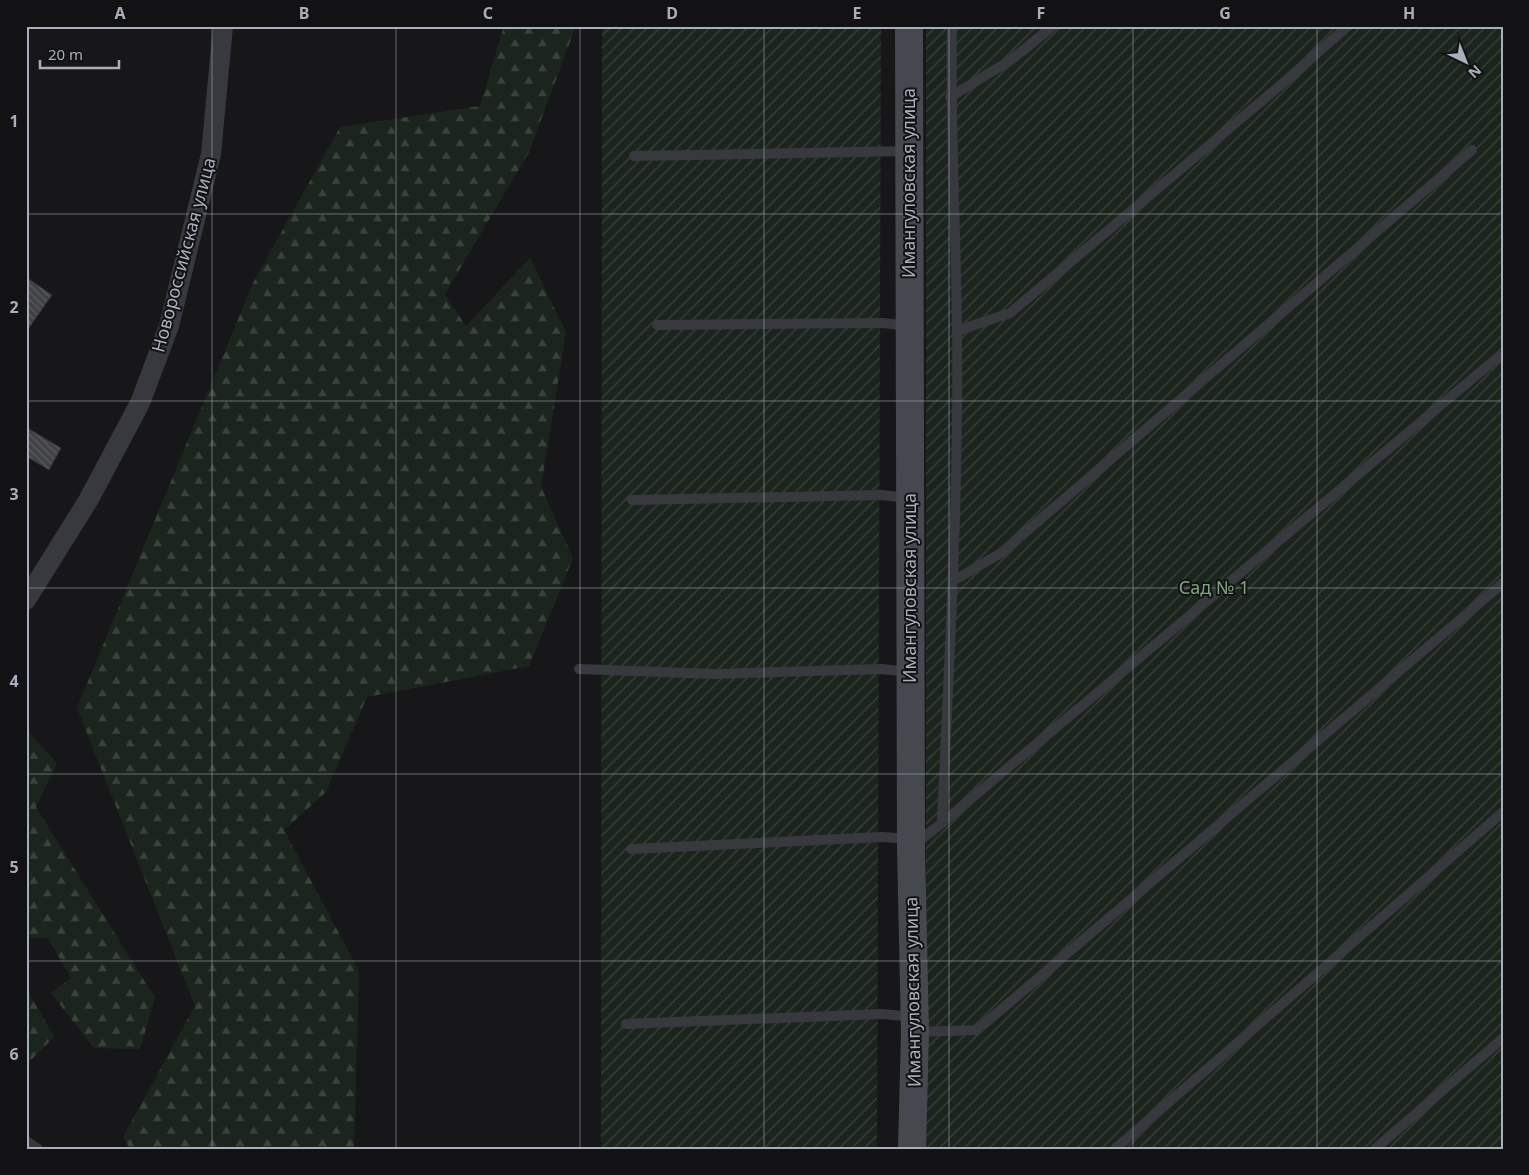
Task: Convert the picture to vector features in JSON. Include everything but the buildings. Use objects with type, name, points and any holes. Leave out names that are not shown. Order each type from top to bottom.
[{"type":"street","name":"Новороссийская улица","points":[[26,600],[90,499],[140,403],[169,326],[211,154],[223,26]]},
{"type":"street","name":"Имангуловская улица","points":[[909,26],[911,843],[915,1024],[912,1149]]},
{"type":"lane","points":[[942,823],[952,582],[957,331],[950,96],[952,26]]},
{"type":"lane","points":[[950,96],[1010,60],[1053,26]]},
{"type":"lane","points":[[957,331],[1010,313],[1284,83],[1348,26]]},
{"type":"lane","points":[[952,582],[1001,553],[1472,150]]},
{"type":"lane","points":[[634,156],[909,151]]},
{"type":"lane","points":[[657,325],[883,323],[909,326]]},
{"type":"lane","points":[[632,849],[882,837],[911,843],[942,823],[1497,358],[1503,356]]},
{"type":"lane","points":[[632,500],[882,495],[910,498]]},
{"type":"lane","points":[[626,1024],[882,1014],[915,1024],[977,1030],[1503,583]]},
{"type":"lane","points":[[579,669],[715,674],[882,669],[910,672]]},
{"type":"lane","points":[[1115,1149],[1503,812]]},
{"type":"lane","points":[[1375,1149],[1503,1038]]},
{"type":"lane","points":[[26,1141],[38,1149]]},
{"type":"green space","points":[[504,26],[576,26],[529,152],[445,294],[466,326],[530,258],[566,332],[541,487],[573,558],[529,666],[367,697],[326,792],[284,830],[359,971],[354,1149],[130,1149],[123,1137],[195,1006],[77,708],[253,283],[340,127],[480,106]]},
{"type":"green space","points":[[602,26],[881,26],[877,1149],[601,1149]]},
{"type":"green space","name":"Сад № 1","points":[[926,26],[1503,26],[1503,1149],[926,1149]]},
{"type":"green space","points":[[26,729],[57,763],[36,807],[155,998],[140,1049],[94,1048],[51,993],[71,978],[48,938],[26,938]]},
{"type":"green space","points":[[26,988],[54,1037],[26,1065]]}]
